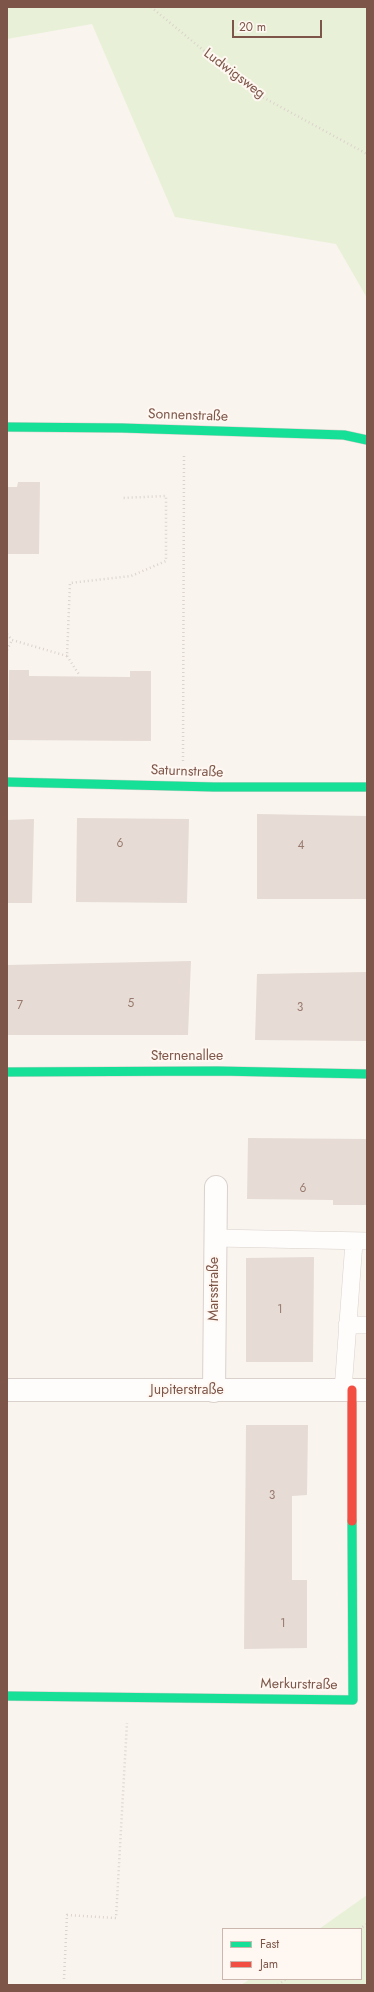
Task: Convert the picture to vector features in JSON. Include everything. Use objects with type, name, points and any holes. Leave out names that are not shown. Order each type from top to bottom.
[{"type":"street","name":"Sonnenstraße","points":[[7,427],[184,430],[344,435],[367,440]]},
{"type":"street","name":"Saturnstraße","points":[[7,782],[182,785],[214,787],[367,787]]},
{"type":"street","name":"Sternenallee","points":[[7,1072],[218,1070],[367,1074]]},
{"type":"street","name":"Marsstraße","points":[[214,1391],[216,1187]]},
{"type":"street","name":"Jupiterstraße","points":[[7,1390],[354,1390]]},
{"type":"street","name":"Merkurstraße","points":[[7,1696],[353,1700],[354,1390]]},
{"type":"lane","points":[[215,1238],[360,1242],[347,1325],[354,1390]]},
{"type":"lane","points":[[347,1325],[367,1325]]},
{"type":"path","name":"Ludwigsweg","points":[[151,7],[255,93],[367,154]]},
{"type":"path","points":[[182,785],[184,430]]},
{"type":"path","points":[[80,676],[67,656],[70,583],[131,576],[166,561],[166,496],[121,498]]},
{"type":"path","points":[[7,634],[12,640],[67,656]]},
{"type":"path","points":[[7,650],[12,640]]},
{"type":"path","points":[[64,1980],[67,1915],[116,1918],[129,1697]]},
{"type":"green space","points":[[7,7],[367,7],[367,298],[336,244],[175,217],[92,24],[7,39]]},
{"type":"green space","points":[[367,1895],[367,1985],[241,1985],[248,1980],[362,1980],[362,1928],[320,1928]]},
{"type":"building","points":[[18,482],[40,482],[39,554],[7,554],[7,487],[17,487]]},
{"type":"building","points":[[9,670],[29,670],[29,676],[130,677],[130,671],[151,671],[151,741],[8,740]]},
{"type":"building","points":[[257,814],[367,816],[367,899],[257,899]]},
{"type":"building","points":[[77,818],[189,819],[187,903],[76,902]]},
{"type":"building","points":[[34,819],[32,903],[7,903],[7,820]]},
{"type":"building","points":[[191,961],[188,1035],[7,1035],[7,965]]},
{"type":"building","points":[[367,972],[367,1041],[255,1040],[257,974]]},
{"type":"building","points":[[248,1138],[367,1139],[367,1205],[333,1205],[333,1200],[247,1199]]},
{"type":"building","points":[[314,1257],[313,1362],[246,1362],[246,1258]]},
{"type":"building","points":[[246,1425],[308,1425],[307,1495],[292,1496],[292,1580],[307,1580],[307,1648],[244,1649]]},
{"type":"traffic: fast","points":[[7,427],[122,428],[344,435],[367,440]]},
{"type":"traffic: fast","points":[[7,782],[214,787],[367,787]]},
{"type":"traffic: fast","points":[[7,1072],[218,1071],[367,1074]]},
{"type":"traffic: fast","points":[[7,1696],[353,1700],[352,1521]]},
{"type":"traffic: jam","points":[[352,1390],[352,1521]]}]
